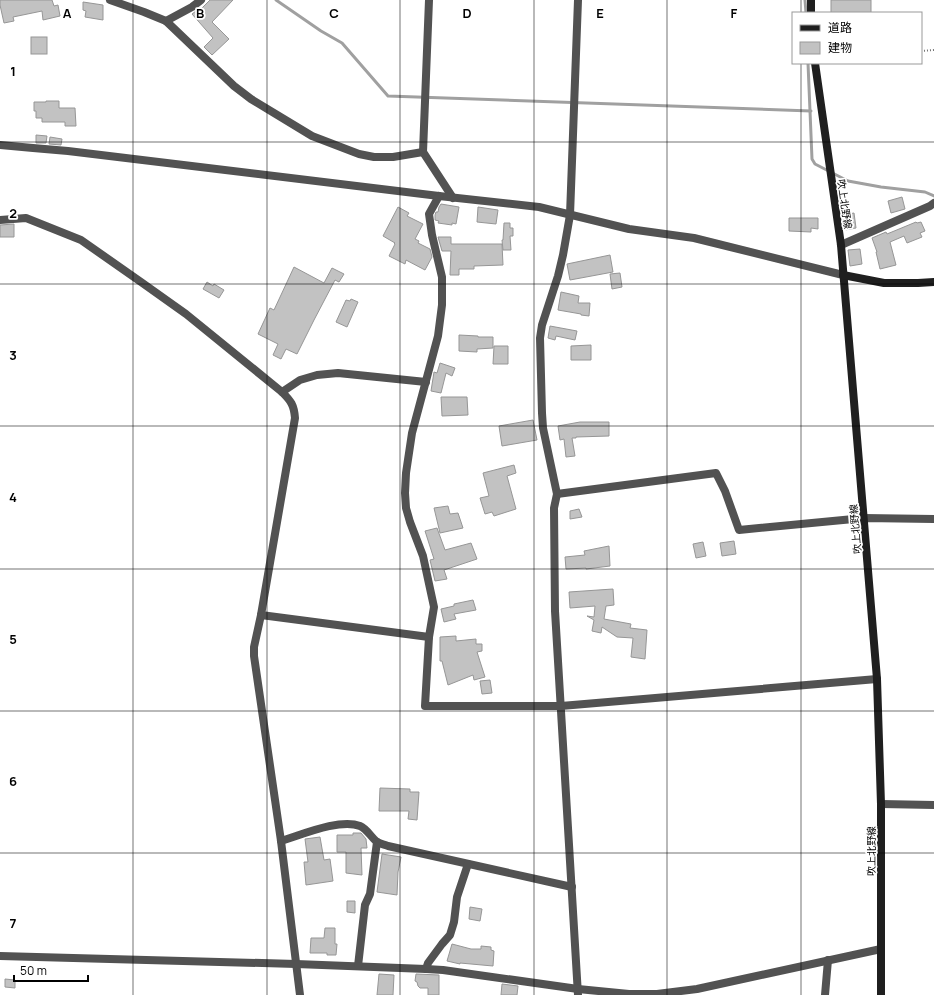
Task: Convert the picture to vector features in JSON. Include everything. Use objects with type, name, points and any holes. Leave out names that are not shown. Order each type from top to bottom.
[{"type":"main road","points":[[811,0],[811,12]]},
{"type":"main road","name":"吹上北野線","points":[[815,64],[841,245],[877,679],[881,804],[880,995]]},
{"type":"main road","points":[[843,275],[884,283],[934,282]]},
{"type":"street","points":[[110,0],[166,21],[240,90],[312,136],[359,154],[374,157],[393,157],[423,152]]},
{"type":"street","points":[[166,21],[192,7],[201,0]]},
{"type":"street","points":[[428,0],[423,152],[453,198]]},
{"type":"street","points":[[578,0],[570,215],[558,276],[542,325],[540,338],[543,428],[557,494],[554,508],[555,611],[578,992]]},
{"type":"street","points":[[0,145],[76,152],[453,198],[539,207],[629,229],[694,238],[843,275]]},
{"type":"street","points":[[438,196],[429,214],[432,235],[442,277],[442,305],[438,336],[412,433],[406,473],[405,493],[406,508],[423,556],[434,606],[429,637],[425,706],[561,706],[877,679]]},
{"type":"street","points":[[841,245],[900,220],[934,203]]},
{"type":"street","points":[[0,220],[26,218],[81,240],[186,314],[282,392],[290,400],[294,409],[295,418],[261,615],[254,646],[254,656],[281,841],[300,995]]},
{"type":"street","points":[[282,392],[300,380],[317,375],[338,373],[426,382]]},
{"type":"street","points":[[557,494],[716,473],[725,491],[739,530],[864,518],[934,519]]},
{"type":"street","points":[[261,615],[429,637]]},
{"type":"street","points":[[881,804],[934,805]]},
{"type":"street","points":[[281,841],[331,825],[348,824],[361,826],[377,842],[388,846],[572,887]]},
{"type":"street","points":[[358,966],[365,904],[370,894],[377,842]]},
{"type":"street","points":[[426,969],[428,963],[450,935],[454,922],[457,897],[468,864]]},
{"type":"street","points":[[0,956],[426,969],[443,970],[578,992],[657,994],[697,989],[881,949]]},
{"type":"street","points":[[825,995],[828,960]]},
{"type":"path","points":[[922,51],[934,50]]},
{"type":"building","points":[[0,0],[52,0],[54,6],[58,5],[60,16],[43,20],[42,11],[13,17],[14,21],[4,23]]},
{"type":"building","points":[[210,0],[233,0],[212,22],[229,39],[212,55],[204,47],[213,38],[192,14],[200,8],[201,9]]},
{"type":"building","points":[[831,0],[871,0],[871,12],[831,12]]},
{"type":"building","points":[[83,2],[103,5],[103,20],[85,17],[86,11],[83,10]]},
{"type":"building","points":[[31,37],[47,37],[47,54],[31,54]]},
{"type":"building","points":[[59,101],[59,108],[75,108],[76,126],[65,126],[65,122],[42,122],[42,118],[36,118],[34,102]]},
{"type":"building","points":[[36,135],[47,136],[46,143],[36,143]]},
{"type":"building","points":[[50,137],[62,139],[61,145],[49,144]]},
{"type":"building","points":[[902,197],[905,209],[891,213],[888,201]]},
{"type":"building","points":[[441,204],[459,207],[456,224],[452,223],[452,225],[438,223],[439,221],[435,220],[436,212],[438,212]]},
{"type":"building","points":[[398,207],[409,213],[407,216],[423,224],[415,239],[419,241],[418,243],[430,249],[432,257],[425,270],[406,260],[405,264],[389,256],[395,243],[383,236]]},
{"type":"building","points":[[478,207],[498,210],[496,224],[477,222]]},
{"type":"building","points":[[854,213],[856,228],[845,230],[843,215]]},
{"type":"building","points":[[789,218],[818,218],[818,229],[811,228],[811,232],[789,231]]},
{"type":"building","points":[[916,222],[921,222],[925,231],[920,233],[922,237],[907,243],[904,236],[890,242],[896,265],[880,269],[877,252],[872,238],[886,232],[887,234]]},
{"type":"building","points":[[504,223],[510,223],[510,228],[513,228],[513,236],[510,236],[511,250],[503,250],[502,240]]},
{"type":"building","points":[[14,224],[14,237],[0,237],[0,225]]},
{"type":"building","points":[[438,237],[451,237],[451,244],[502,244],[503,265],[474,266],[474,269],[459,269],[459,275],[450,275],[451,251],[442,251]]},
{"type":"building","points":[[860,249],[862,264],[850,266],[848,250]]},
{"type":"building","points":[[610,255],[613,272],[570,280],[567,264]]},
{"type":"building","points":[[294,267],[324,283],[332,268],[344,274],[339,282],[335,280],[297,354],[286,349],[281,359],[273,355],[278,344],[258,334],[270,308],[274,310]]},
{"type":"building","points":[[620,273],[622,287],[612,289],[610,274]]},
{"type":"building","points":[[207,282],[224,290],[219,298],[203,289]]},
{"type":"building","points":[[561,292],[579,296],[578,303],[590,303],[589,316],[558,310]]},
{"type":"building","points":[[351,299],[358,302],[347,327],[336,322],[346,300],[350,301]]},
{"type":"building","points":[[550,326],[577,331],[575,340],[556,336],[555,340],[548,338]]},
{"type":"building","points":[[459,335],[493,337],[493,348],[477,349],[477,352],[459,351]]},
{"type":"building","points":[[591,345],[591,360],[571,360],[571,346]]},
{"type":"building","points":[[494,346],[508,346],[508,364],[493,364]]},
{"type":"building","points":[[440,363],[455,368],[452,376],[446,373],[441,393],[431,391],[434,372],[437,373]]},
{"type":"building","points":[[441,397],[467,397],[468,415],[442,416]]},
{"type":"building","points":[[533,420],[537,440],[502,446],[499,426]]},
{"type":"building","points":[[580,422],[609,422],[609,436],[572,438],[575,456],[566,457],[564,439],[560,440],[558,426]]},
{"type":"building","points":[[514,465],[516,473],[507,476],[516,509],[494,516],[492,512],[485,514],[480,498],[489,496],[483,473]]},
{"type":"building","points":[[448,506],[450,514],[458,513],[463,528],[440,533],[434,508]]},
{"type":"building","points":[[579,509],[582,517],[570,519],[570,511]]},
{"type":"building","points":[[437,528],[445,550],[471,543],[477,559],[444,570],[447,579],[435,581],[430,560],[434,559],[425,531]]},
{"type":"building","points":[[734,541],[736,554],[722,556],[720,543]]},
{"type":"building","points":[[703,542],[706,556],[696,558],[693,544]]},
{"type":"building","points":[[609,546],[610,566],[586,569],[566,569],[565,557],[585,555],[584,551]]},
{"type":"building","points":[[613,589],[614,605],[606,606],[604,619],[631,624],[630,628],[647,630],[645,659],[631,657],[633,638],[617,637],[602,627],[601,633],[592,631],[594,620],[587,616],[594,617],[595,606],[570,608],[569,592]]},
{"type":"building","points":[[473,600],[476,610],[454,614],[456,619],[444,622],[441,609],[454,606],[454,604]]},
{"type":"building","points":[[456,636],[456,641],[476,639],[476,644],[482,644],[482,651],[477,652],[485,677],[474,680],[473,675],[448,685],[442,661],[440,661],[440,637]]},
{"type":"building","points":[[490,680],[492,693],[482,694],[480,681]]},
{"type":"building","points":[[380,788],[410,789],[410,792],[419,792],[417,820],[408,819],[409,811],[379,811]]},
{"type":"building","points":[[353,833],[361,833],[366,839],[367,848],[361,848],[362,875],[346,873],[346,852],[337,852],[337,835],[353,835]]},
{"type":"building","points":[[320,837],[324,860],[330,859],[333,881],[306,885],[304,862],[308,862],[305,839]]},
{"type":"building","points":[[382,854],[401,857],[398,872],[397,895],[377,892]]},
{"type":"building","points":[[347,901],[355,901],[355,913],[347,912]]},
{"type":"building","points":[[470,907],[482,909],[480,921],[469,919]]},
{"type":"building","points":[[325,928],[335,928],[335,944],[337,944],[336,955],[327,955],[327,953],[310,953],[311,938],[324,938]]},
{"type":"building","points":[[452,944],[471,949],[481,949],[481,946],[491,947],[491,950],[494,951],[493,966],[460,964],[447,961]]},
{"type":"building","points":[[379,974],[394,975],[393,995],[377,995]]},
{"type":"building","points":[[416,974],[439,975],[439,995],[428,995],[428,988],[420,988],[415,981]]},
{"type":"building","points":[[5,979],[15,980],[15,988],[5,987]]},
{"type":"building","points":[[502,984],[518,986],[517,995],[501,995]]},
{"type":"waterway","points":[[276,0],[321,31],[342,43],[388,96],[811,111]]},
{"type":"waterway","points":[[805,0],[806,12]]},
{"type":"waterway","points":[[808,64],[812,159],[815,164],[848,181],[881,187],[925,192],[934,196]]}]
